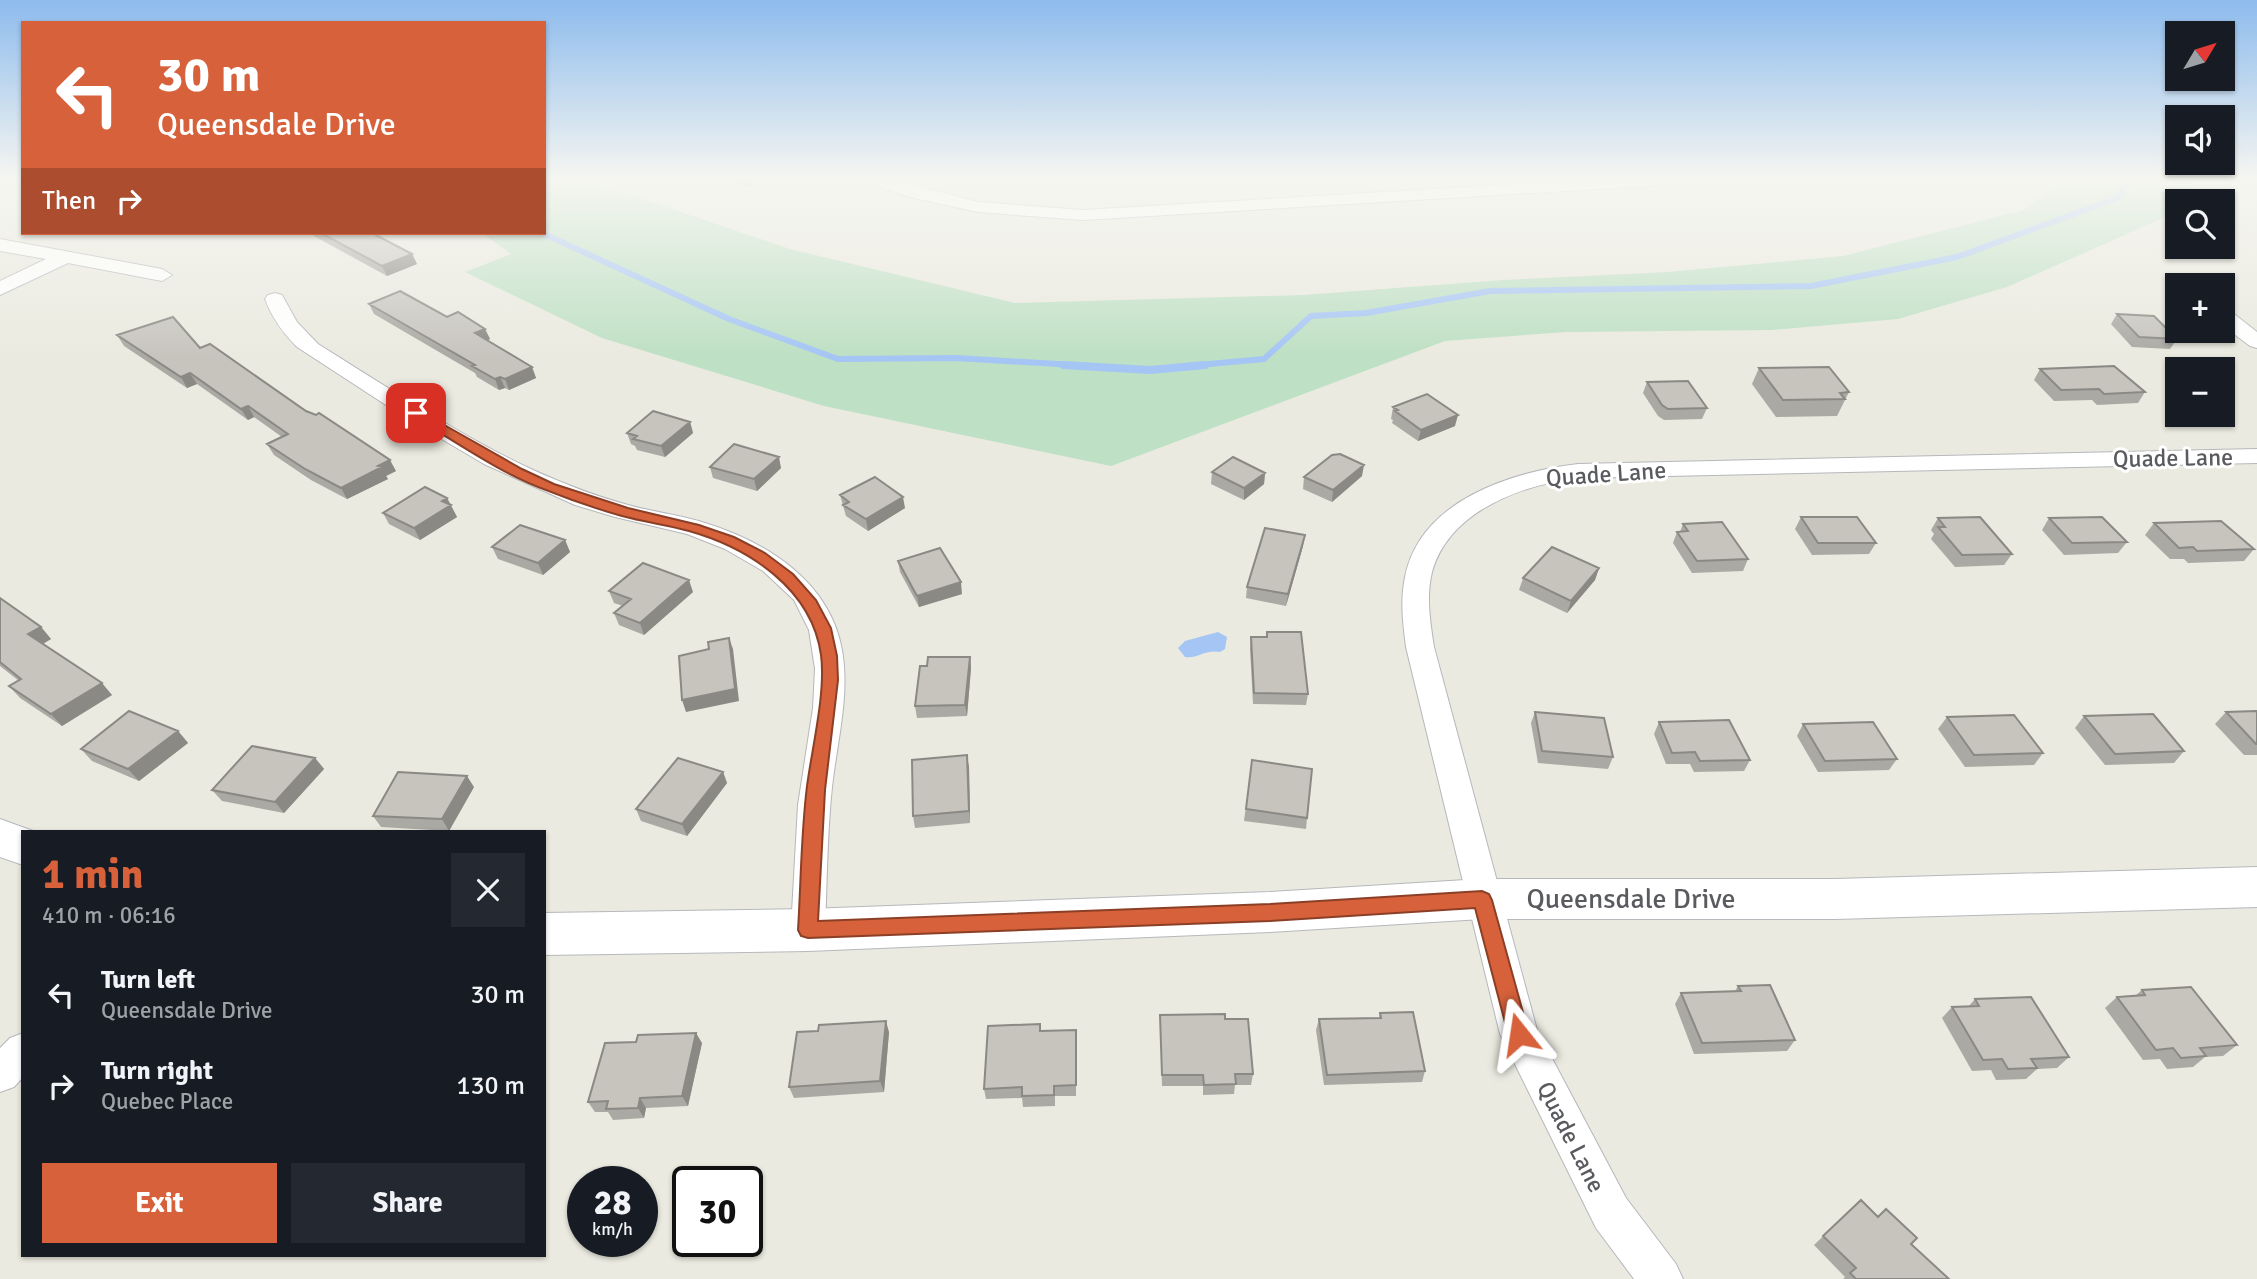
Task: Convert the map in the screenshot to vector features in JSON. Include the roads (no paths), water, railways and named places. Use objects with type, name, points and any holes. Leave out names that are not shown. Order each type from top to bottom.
[{"type":"street","points":[[0,245],[162,275]]},
{"type":"street","points":[[0,289],[66,257]]},
{"type":"street","points":[[275,299],[281,317],[293,333],[311,348],[517,472],[585,500],[694,528],[729,540],[760,557],[787,577],[810,603],[823,628],[829,656],[829,680],[816,790],[808,930]]},
{"type":"street","points":[[2235,324],[2257,342]]},
{"type":"street","name":"Quade Lane","points":[[1661,1279],[1611,1213],[1519,1034],[1482,900],[1424,667],[1414,612],[1415,585],[1423,560],[1436,538],[1450,522],[1478,502],[1531,480],[1571,472],[2257,456]]},
{"type":"street","points":[[0,836],[21,846]]},
{"type":"street","name":"Queensdale Drive","points":[[546,934],[808,930],[1270,912],[1482,900],[1835,899],[2257,887]]},
{"type":"street","points":[[0,1074],[21,1053]]},
{"type":"water","points":[[1218,632],[1227,637],[1225,649],[1220,652],[1185,657],[1178,648],[1185,641]]},
{"type":"waterway","points":[[552,238],[729,319],[838,359],[956,358],[1092,366]]},
{"type":"waterway","points":[[1187,366],[1264,359],[1311,316],[1366,313],[1490,291],[1811,286],[1957,257],[2009,238]]},
{"type":"waterway","points":[[1063,365],[1150,370],[1205,365]]}]
